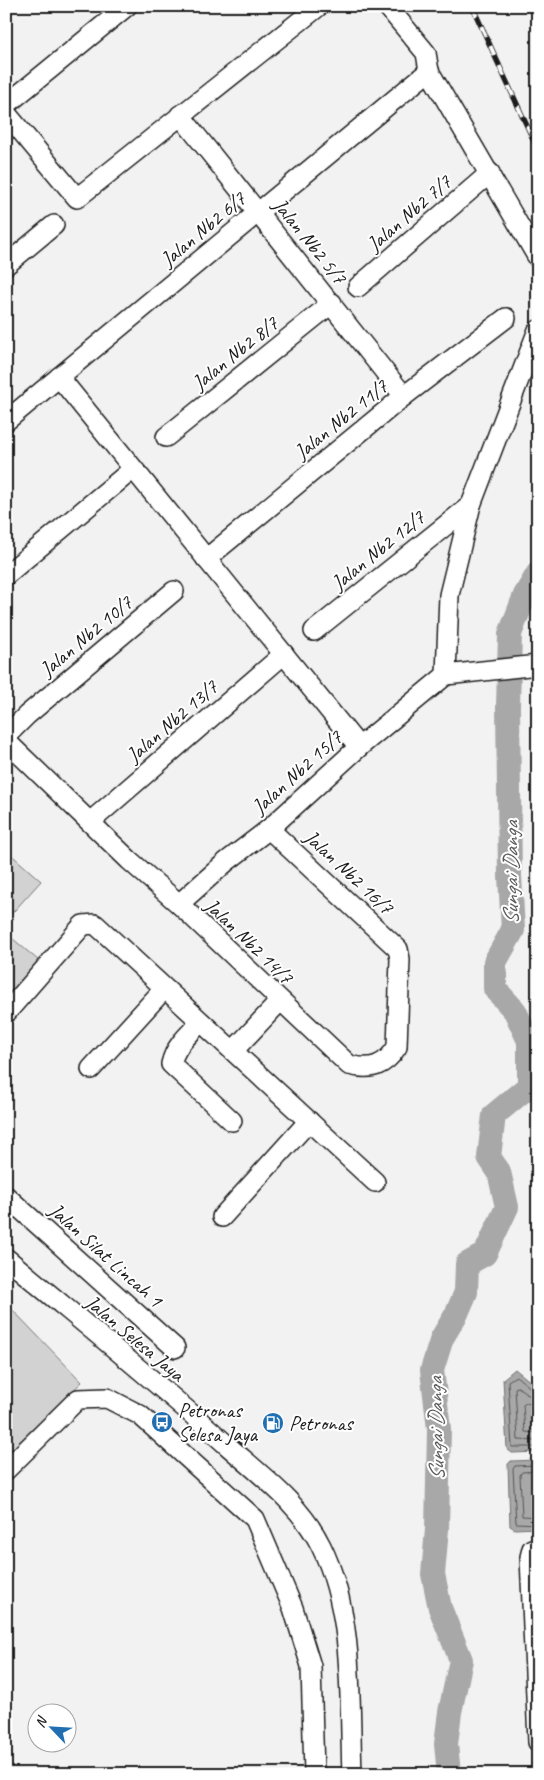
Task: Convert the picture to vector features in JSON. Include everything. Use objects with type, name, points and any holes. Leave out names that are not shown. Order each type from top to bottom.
[{"type":"street","points":[[6,105],[127,6]]},
{"type":"street","points":[[6,113],[77,198],[319,6]]},
{"type":"street","points":[[387,6],[426,53],[429,71],[538,258]]},
{"type":"street","name":"Jalan Nb2 6/7","points":[[6,421],[429,71]]},
{"type":"street","name":"Jalan Nb2 5/7","points":[[180,115],[332,303],[404,396]]},
{"type":"street","name":"Jalan Nb2 7/7","points":[[358,287],[490,174]]},
{"type":"street","points":[[6,264],[54,225]]},
{"type":"street","name":"Jalan Nb2 8/7","points":[[166,437],[332,303]]},
{"type":"street","name":"Jalan Nb2 11/7","points":[[206,559],[404,396],[506,318]]},
{"type":"street","points":[[538,330],[471,504],[449,595],[446,675],[538,665]]},
{"type":"street","points":[[59,378],[359,747]]},
{"type":"street","points":[[6,575],[133,469]]},
{"type":"street","name":"Jalan Nb2 12/7","points":[[314,631],[471,504]]},
{"type":"street","name":"Jalan Nb2 10/7","points":[[6,736],[27,715],[174,591]]},
{"type":"street","name":"Jalan Nb2 13/7","points":[[90,822],[284,654]]},
{"type":"street","name":"Jalan Nb2 15/7","points":[[179,904],[226,862],[268,829],[359,747],[446,675]]},
{"type":"street","name":"Jalan Nb2 14/7","points":[[6,741],[349,1065],[374,1068],[390,1059],[397,1047],[400,959],[398,949]]},
{"type":"street","name":"Jalan Nb2 16/7","points":[[268,829],[398,949]]},
{"type":"street","points":[[6,1012],[83,924],[95,924],[164,989],[234,1050],[375,1182]]},
{"type":"street","points":[[91,1069],[164,989]]},
{"type":"street","points":[[234,1050],[280,1001]]},
{"type":"street","points":[[201,1022],[181,1042],[173,1054],[172,1064],[232,1121]]},
{"type":"street","points":[[222,1217],[309,1121]]},
{"type":"street","name":"Jalan Silat Lincah 1","points":[[6,1196],[176,1348]]},
{"type":"street","name":"Jalan Selesa Jaya","points":[[6,1258],[204,1425],[297,1508],[321,1546],[334,1580],[342,1613],[352,1774]]},
{"type":"street","points":[[6,1470],[78,1399],[107,1398],[140,1415],[255,1519],[293,1608],[311,1666],[314,1774]]},
{"type":"street","points":[[538,1547],[532,1549],[530,1557],[538,1742]]},
{"type":"shaded area","points":[[6,850],[41,881],[6,920]]},
{"type":"shaded area","points":[[6,933],[39,961],[6,998]]},
{"type":"shaded area","points":[[6,1303],[82,1382],[6,1455]]},
{"type":"water","points":[[515,1369],[538,1388],[538,1452],[512,1453],[507,1449],[503,1379]]},
{"type":"water","points":[[538,1460],[538,1528],[515,1529],[510,1526],[508,1464],[511,1461]]},
{"type":"waterway","name":"Sungai Danga","points":[[449,1774],[446,1744],[450,1712],[461,1660],[440,1608],[433,1574],[437,1529],[439,1429],[432,1370],[442,1338],[457,1313],[466,1292],[467,1264],[485,1254],[507,1207],[499,1172],[489,1157],[494,1115],[529,1086],[529,1041],[515,1011],[495,989],[495,962],[513,930],[510,876],[508,706],[510,634],[525,595],[538,573]]},
{"type":"railway","points":[[472,6],[538,150]]},
{"type":"place","name":"Petronas Selesa Jaya","points":[[162,1422]]},
{"type":"place","name":"Petronas","points":[[273,1423]]}]
